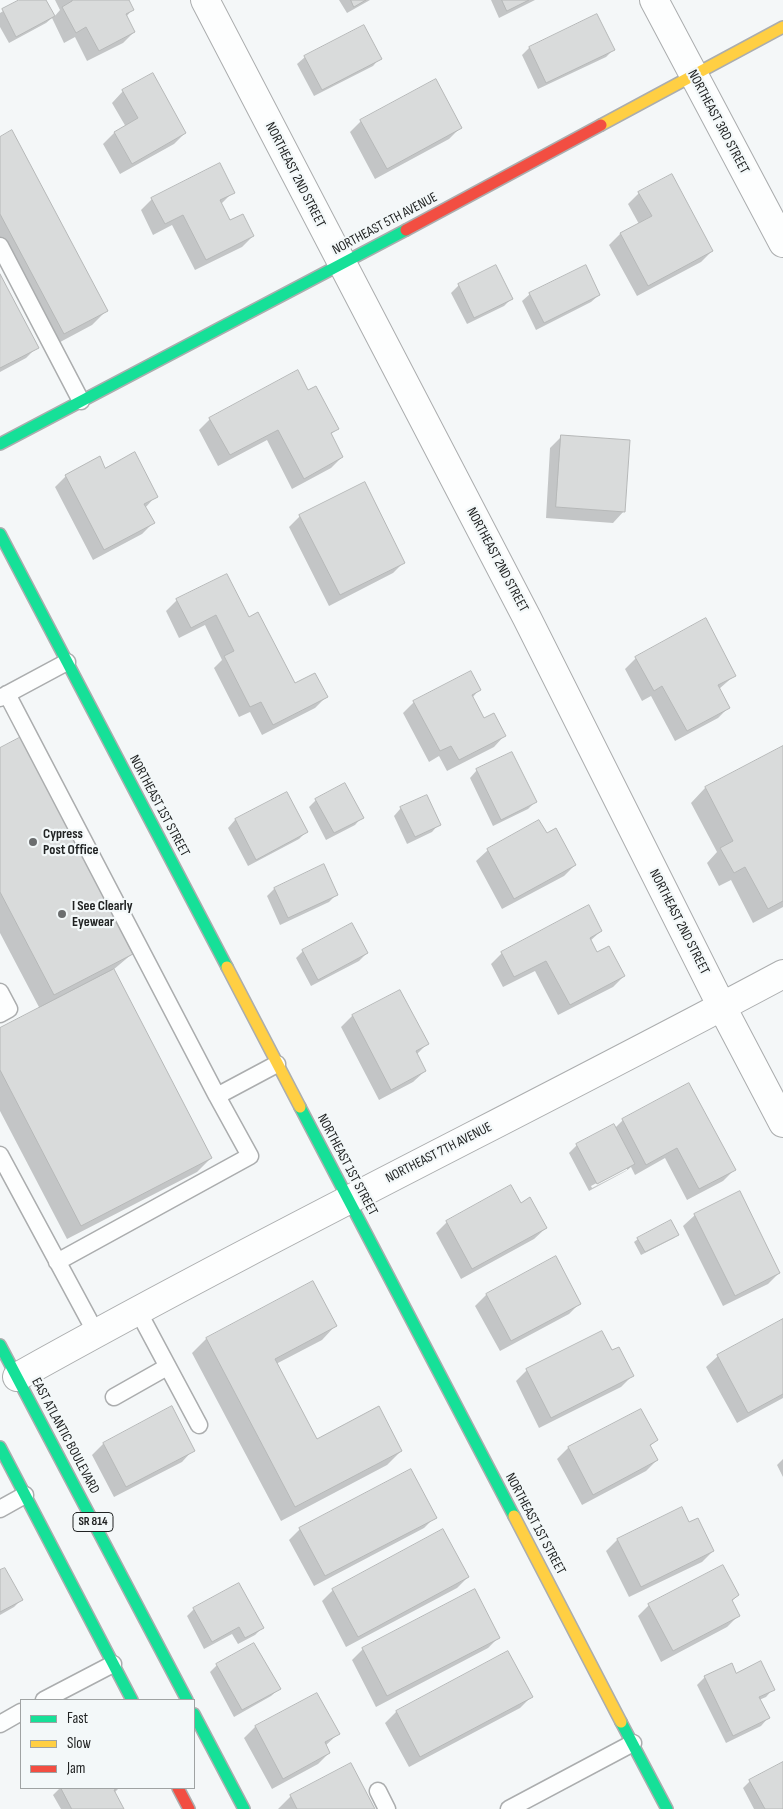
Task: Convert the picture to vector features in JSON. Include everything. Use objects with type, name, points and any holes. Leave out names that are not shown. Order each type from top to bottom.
[{"type":"street","name":"NORTHEAST 2ND STREET","points":[[205,0],[528,618],[722,1007],[783,1123]]},
{"type":"street","name":"NORTHEAST 3RD STREET","points":[[654,0],[783,243]]},
{"type":"street","name":"NORTHEAST 5TH AVENUE","points":[[0,444],[342,264],[783,27]]},
{"type":"street","name":"NORTHEAST 1ST STREET","points":[[0,534],[667,1809]]},
{"type":"street","name":"NORTHEAST 7TH AVENUE","points":[[8,1376],[96,1333],[783,974]]},
{"type":"street","name":"EAST ATLANTIC BOULEVARD","points":[[0,1345],[8,1376],[186,1699]]},
{"type":"street","points":[[0,1448],[131,1699]]},
{"type":"street","points":[[195,1716],[244,1809]]},
{"type":"street","points":[[179,1789],[190,1809]]},
{"type":"lane","points":[[0,246],[81,401]]},
{"type":"lane","points":[[57,1262],[250,1156],[4,696],[67,662]]},
{"type":"lane","points":[[0,992],[9,1009],[0,1014]]},
{"type":"lane","points":[[217,1096],[277,1064]]},
{"type":"lane","points":[[0,1155],[96,1333]]},
{"type":"lane","points":[[138,1311],[199,1425]]},
{"type":"lane","points":[[114,1397],[167,1367]]},
{"type":"lane","points":[[0,1508],[25,1495]]},
{"type":"lane","points":[[46,1699],[113,1664]]},
{"type":"lane","points":[[0,1724],[20,1713]]},
{"type":"lane","points":[[509,1809],[633,1743]]},
{"type":"lane","points":[[378,1791],[387,1809]]},
{"type":"building","points":[[19,0],[46,0],[55,16],[16,37],[2,9]]},
{"type":"building","points":[[72,0],[129,0],[134,10],[126,14],[135,32],[99,51],[86,27],[76,33],[62,7]]},
{"type":"building","points":[[351,0],[366,0],[354,7]]},
{"type":"building","points":[[502,0],[529,0],[507,11]]},
{"type":"building","points":[[597,14],[615,50],[546,83],[529,47]]},
{"type":"building","points":[[364,25],[382,59],[322,90],[304,56]]},
{"type":"building","points":[[153,73],[186,133],[132,164],[114,132],[138,118],[122,90]]},
{"type":"building","points":[[436,79],[462,128],[387,169],[360,120]]},
{"type":"building","points":[[12,130],[108,311],[64,334],[0,214],[0,137]]},
{"type":"building","points":[[220,163],[235,193],[220,200],[230,220],[243,214],[254,236],[206,260],[183,215],[165,224],[151,198]]},
{"type":"building","points":[[672,174],[713,251],[648,286],[620,233],[652,216],[638,192]]},
{"type":"building","points":[[496,265],[513,299],[474,318],[458,284]]},
{"type":"building","points":[[586,265],[600,295],[544,323],[529,293]]},
{"type":"building","points":[[0,274],[39,348],[0,368]]},
{"type":"building","points":[[298,370],[308,390],[316,386],[339,429],[331,433],[343,457],[304,479],[278,430],[230,455],[209,418]]},
{"type":"building","points":[[561,435],[630,440],[625,512],[556,507]]},
{"type":"building","points":[[135,452],[158,497],[144,504],[155,523],[104,550],[65,475],[100,456],[105,468]]},
{"type":"building","points":[[365,482],[405,563],[340,595],[299,515]]},
{"type":"building","points":[[227,574],[249,617],[258,612],[295,683],[315,673],[328,697],[273,725],[261,702],[250,707],[224,656],[234,651],[216,615],[191,628],[176,599]]},
{"type":"building","points":[[706,618],[736,676],[718,685],[730,708],[687,731],[662,686],[654,691],[635,657]]},
{"type":"building","points":[[471,671],[481,690],[472,695],[484,718],[494,713],[506,736],[459,760],[451,746],[440,751],[413,701]]},
{"type":"building","points":[[21,737],[133,954],[54,995],[0,892],[0,748]]},
{"type":"building","points":[[783,746],[783,901],[768,909],[745,867],[734,873],[720,848],[733,841],[705,787]]},
{"type":"building","points":[[512,752],[537,802],[501,820],[476,769]]},
{"type":"building","points":[[345,783],[364,818],[334,833],[315,799]]},
{"type":"building","points":[[287,792],[308,832],[256,860],[235,819]]},
{"type":"building","points":[[427,795],[441,825],[415,837],[400,807]]},
{"type":"building","points":[[539,820],[547,833],[556,828],[576,865],[514,899],[487,849]]},
{"type":"building","points":[[324,864],[338,895],[288,918],[274,888]]},
{"type":"building","points":[[589,905],[602,931],[590,938],[597,952],[609,946],[625,976],[570,1005],[546,961],[514,977],[501,952]]},
{"type":"building","points":[[352,923],[368,953],[318,980],[302,950]]},
{"type":"building","points":[[114,969],[212,1158],[81,1226],[0,1070],[0,1028]]},
{"type":"building","points":[[400,990],[429,1044],[416,1051],[426,1071],[391,1090],[352,1015]]},
{"type":"building","points":[[689,1083],[736,1170],[699,1189],[677,1148],[646,1165],[622,1119]]},
{"type":"building","points":[[614,1124],[635,1164],[597,1184],[576,1144]]},
{"type":"building","points":[[511,1185],[521,1203],[530,1197],[547,1228],[472,1269],[446,1221]]},
{"type":"building","points":[[740,1191],[780,1273],[735,1296],[694,1214]]},
{"type":"building","points":[[671,1220],[679,1235],[645,1252],[637,1238]]},
{"type":"building","points":[[556,1256],[581,1304],[511,1341],[486,1294]]},
{"type":"building","points":[[313,1281],[337,1326],[275,1359],[317,1439],[379,1406],[402,1451],[295,1507],[206,1338]]},
{"type":"building","points":[[783,1319],[783,1394],[748,1413],[717,1355]]},
{"type":"building","points":[[602,1331],[612,1350],[619,1347],[634,1376],[551,1418],[526,1369]]},
{"type":"building","points":[[172,1406],[195,1451],[126,1487],[103,1443]]},
{"type":"building","points":[[641,1409],[658,1440],[650,1445],[658,1460],[593,1495],[568,1447]]},
{"type":"building","points":[[411,1469],[437,1518],[325,1576],[299,1528]]},
{"type":"building","points":[[682,1507],[689,1522],[698,1518],[714,1551],[641,1587],[617,1539]]},
{"type":"building","points":[[443,1529],[469,1577],[358,1637],[332,1589]]},
{"type":"building","points":[[723,1565],[739,1595],[732,1600],[740,1616],[673,1651],[648,1604]]},
{"type":"building","points":[[5,1568],[23,1600],[0,1612],[0,1570]]},
{"type":"building","points":[[239,1583],[264,1628],[245,1638],[239,1627],[212,1642],[193,1608]]},
{"type":"building","points":[[475,1589],[500,1638],[387,1696],[362,1648]]},
{"type":"building","points":[[254,1643],[281,1689],[242,1710],[216,1664]]},
{"type":"building","points":[[508,1651],[533,1697],[420,1757],[396,1711]]},
{"type":"building","points":[[761,1661],[775,1690],[759,1697],[770,1718],[733,1736],[704,1676],[732,1663],[736,1673]]},
{"type":"building","points":[[317,1693],[340,1734],[325,1742],[330,1753],[283,1779],[255,1726]]},
{"type":"building","points":[[783,1762],[783,1809],[765,1809],[749,1780]]},
{"type":"building","points":[[351,1763],[375,1809],[297,1809],[290,1795]]},
{"type":"building","points":[[62,1789],[116,1789],[114,1790],[124,1809],[72,1809]]},
{"type":"traffic: fast","points":[[0,444],[406,230]]},
{"type":"traffic: fast","points":[[0,534],[227,967]]},
{"type":"traffic: fast","points":[[300,1107],[514,1516]]},
{"type":"traffic: fast","points":[[0,1345],[186,1699]]},
{"type":"traffic: fast","points":[[0,1447],[131,1699]]},
{"type":"traffic: fast","points":[[195,1716],[244,1809]]},
{"type":"traffic: fast","points":[[621,1722],[667,1809]]},
{"type":"traffic: slow","points":[[601,125],[783,27]]},
{"type":"traffic: slow","points":[[227,967],[300,1107]]},
{"type":"traffic: slow","points":[[514,1516],[621,1722]]},
{"type":"traffic: jam","points":[[406,230],[601,125]]},
{"type":"traffic: jam","points":[[179,1789],[189,1809]]},
{"type":"place","name":"Cypress Post Office","points":[[33,842]]},
{"type":"place","name":"I See Clearly Eyewear","points":[[62,914]]}]
